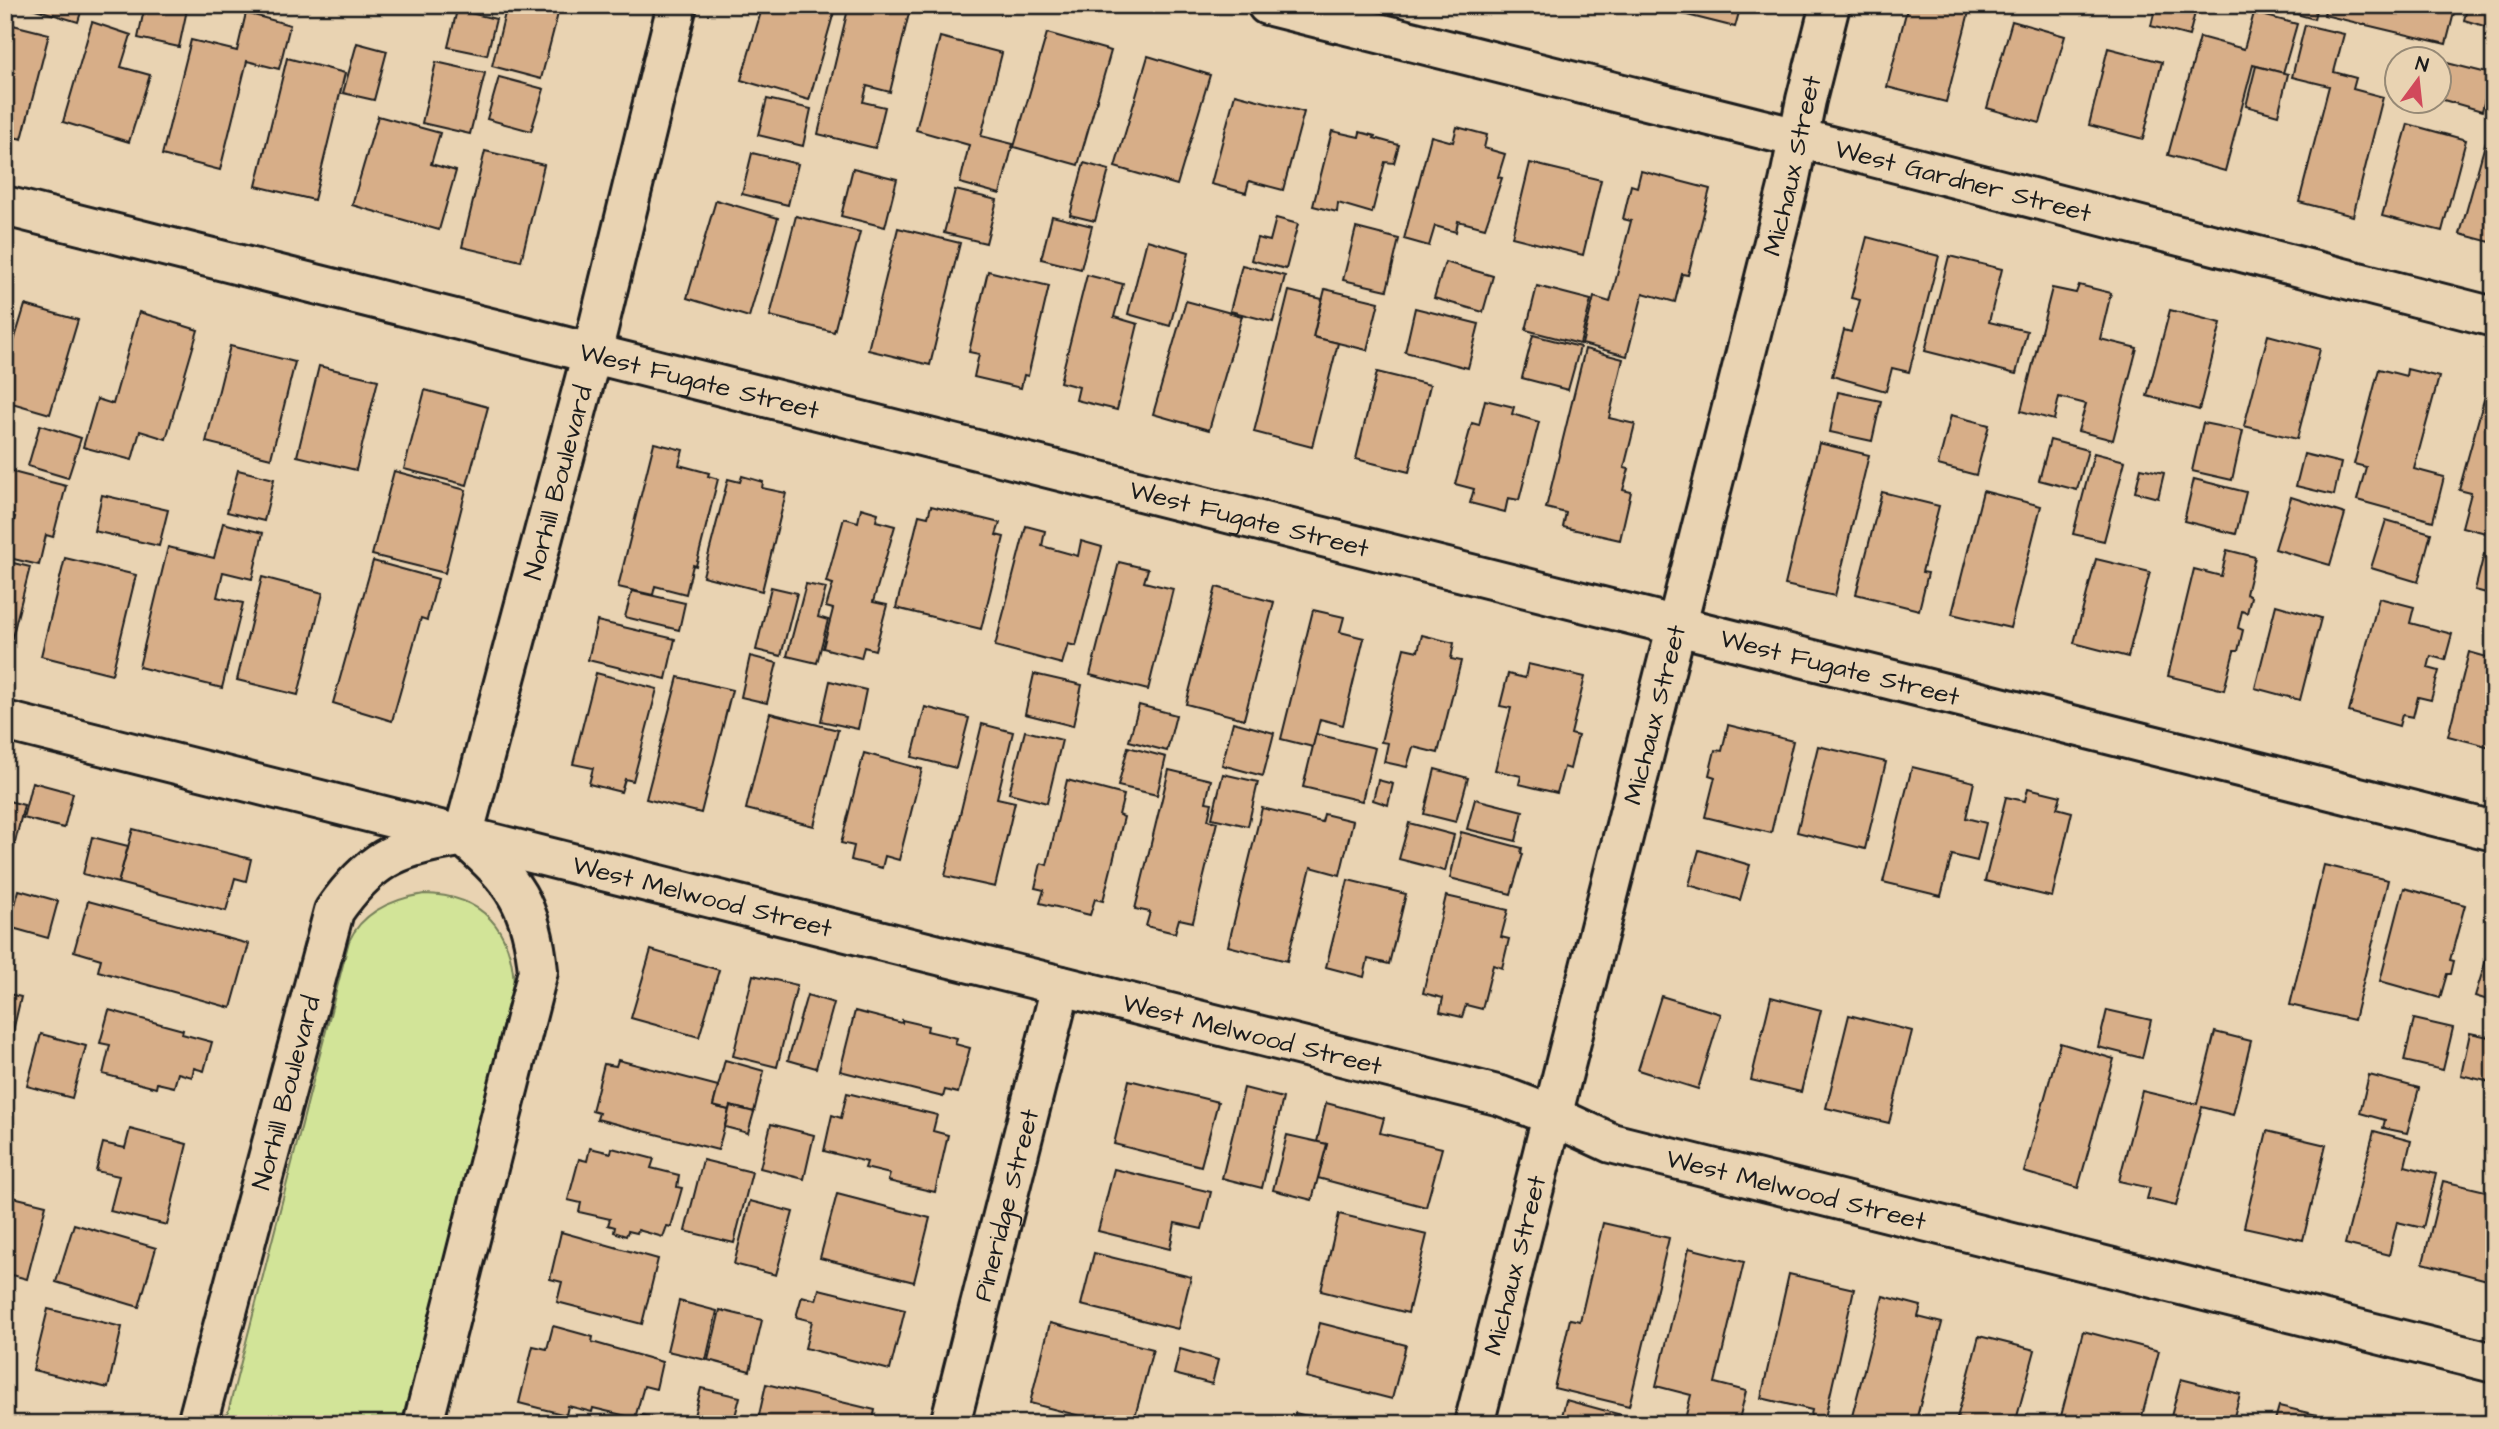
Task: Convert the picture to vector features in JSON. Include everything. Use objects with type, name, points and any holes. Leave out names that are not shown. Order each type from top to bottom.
[{"type":"street","name":"Norhill Boulevard","points":[[197,1424],[334,911],[352,886],[374,864],[402,849],[463,836],[592,353],[677,5]]},
{"type":"street","name":"West Gardner Street","points":[[1267,5],[1799,138],[2494,317]]},
{"type":"street","name":"Michaux Street","points":[[1474,1424],[1799,138],[1830,5]]},
{"type":"street","name":"West Fugate Street","points":[[5,206],[2494,831]]},
{"type":"street","name":"West Melwood Street","points":[[5,721],[1506,1098],[1551,1115],[1611,1143],[2494,1363]]},
{"type":"street","points":[[423,1424],[538,971],[535,940],[526,910],[510,882],[463,836]]},
{"type":"street","name":"Pineridge Street","points":[[950,1424],[1061,986]]},
{"type":"green space","points":[[424,894],[463,901],[490,919],[507,948],[514,986],[405,1424],[225,1424],[349,941],[362,922],[380,908],[401,899]]},
{"type":"building","points":[[22,5],[83,5],[78,22]]},
{"type":"building","points":[[145,5],[188,5],[179,47],[138,38]]},
{"type":"building","points":[[507,5],[584,5],[582,12],[560,6],[541,79],[492,66]]},
{"type":"building","points":[[763,5],[836,5],[809,100],[741,80]]},
{"type":"building","points":[[849,5],[911,5],[890,92],[867,86],[863,102],[885,107],[875,148],[818,134]]},
{"type":"building","points":[[1677,5],[1741,5],[1735,27],[1675,12]]},
{"type":"building","points":[[1908,5],[1944,5],[1969,12],[1946,102],[1887,87]]},
{"type":"building","points":[[2156,5],[2197,5],[2189,36],[2151,26]]},
{"type":"building","points":[[2265,5],[2317,5],[2314,19]]},
{"type":"building","points":[[2326,5],[2456,5],[2446,44],[2324,15]]},
{"type":"building","points":[[2468,5],[2494,5],[2494,29],[2464,20]]},
{"type":"building","points":[[457,10],[496,19],[487,55],[448,47]]},
{"type":"building","points":[[246,13],[290,25],[279,69],[247,61],[220,170],[162,155],[191,40],[237,51]]},
{"type":"building","points":[[2254,13],[2297,24],[2283,73],[2253,65],[2225,171],[2168,155],[2200,37],[2244,49]]},
{"type":"building","points":[[2012,21],[2065,36],[2040,123],[1987,108]]},
{"type":"building","points":[[92,22],[131,35],[121,67],[150,75],[129,142],[63,122]]},
{"type":"building","points":[[5,23],[49,34],[22,139],[5,135]]},
{"type":"building","points":[[2305,25],[2344,34],[2334,72],[2356,78],[2353,89],[2383,97],[2353,216],[2299,202],[2329,86],[2292,77]]},
{"type":"building","points":[[1047,33],[1111,51],[1078,165],[1014,147]]},
{"type":"building","points":[[940,37],[1002,53],[981,136],[1013,144],[1000,194],[960,183],[969,145],[916,130]]},
{"type":"building","points":[[357,43],[387,51],[374,100],[343,93]]},
{"type":"building","points":[[2108,48],[2162,62],[2143,139],[2089,125]]},
{"type":"building","points":[[1148,56],[1210,75],[1177,185],[1115,167]]},
{"type":"building","points":[[287,58],[345,73],[314,200],[256,186]]},
{"type":"building","points":[[436,62],[485,73],[470,134],[422,123]]},
{"type":"building","points":[[2454,65],[2491,74],[2482,111],[2454,103]]},
{"type":"building","points":[[2256,66],[2288,74],[2278,115],[2246,106]]},
{"type":"building","points":[[499,77],[544,89],[531,131],[487,119]]},
{"type":"building","points":[[1235,94],[1304,112],[1283,190],[1249,181],[1246,193],[1211,184]]},
{"type":"building","points":[[767,99],[811,109],[803,146],[758,135]]},
{"type":"building","points":[[2494,112],[2494,243],[2460,234]]},
{"type":"building","points":[[378,116],[440,133],[431,164],[456,171],[439,230],[352,205]]},
{"type":"building","points":[[2408,124],[2466,140],[2442,231],[2382,216]]},
{"type":"building","points":[[1457,127],[1487,135],[1484,148],[1505,154],[1498,177],[1502,178],[1485,228],[1458,221],[1456,232],[1435,226],[1429,246],[1404,239],[1431,136],[1453,142]]},
{"type":"building","points":[[1332,131],[1359,137],[1360,132],[1399,145],[1394,163],[1385,162],[1372,213],[1338,203],[1337,212],[1313,206]]},
{"type":"building","points":[[485,151],[544,165],[521,261],[462,247]]},
{"type":"building","points":[[752,153],[798,164],[788,205],[742,194]]},
{"type":"building","points":[[1084,163],[1109,170],[1095,221],[1070,215]]},
{"type":"building","points":[[1530,163],[1601,180],[1583,255],[1512,237]]},
{"type":"building","points":[[853,168],[897,179],[885,227],[841,216]]},
{"type":"building","points":[[1641,171],[1710,189],[1688,275],[1682,274],[1675,302],[1643,293],[1627,356],[1582,344],[1594,297],[1610,302],[1631,221],[1623,219],[1631,185],[1637,187]]},
{"type":"building","points":[[955,190],[997,200],[986,243],[944,233]]},
{"type":"building","points":[[716,200],[778,218],[749,317],[687,298]]},
{"type":"building","points":[[796,216],[860,232],[834,332],[770,316]]},
{"type":"building","points":[[1052,216],[1092,226],[1081,269],[1041,259]]},
{"type":"building","points":[[1276,218],[1298,224],[1286,269],[1251,260],[1257,238],[1270,241]]},
{"type":"building","points":[[898,228],[960,243],[930,365],[868,350]]},
{"type":"building","points":[[1356,228],[1399,239],[1387,290],[1343,280]]},
{"type":"building","points":[[1867,237],[1939,256],[1909,372],[1892,368],[1886,391],[1832,376],[1844,330],[1851,332],[1860,300],[1851,298]]},
{"type":"building","points":[[1147,240],[1189,252],[1170,326],[1128,314]]},
{"type":"building","points":[[1949,256],[2002,269],[1989,322],[2027,331],[2016,374],[1925,351]]},
{"type":"building","points":[[1445,262],[1493,276],[1483,312],[1434,298]]},
{"type":"building","points":[[1242,265],[1285,276],[1273,322],[1230,311]]},
{"type":"building","points":[[988,271],[1049,286],[1028,376],[1024,375],[1021,388],[974,377],[979,354],[969,352]]},
{"type":"building","points":[[1087,275],[1123,284],[1114,317],[1138,324],[1117,410],[1076,400],[1079,387],[1060,382]]},
{"type":"building","points":[[2079,285],[2111,293],[2100,339],[2137,348],[2113,440],[2078,431],[2086,404],[2059,397],[2054,420],[2021,411],[2052,288],[2076,293]]},
{"type":"building","points":[[1537,286],[1591,300],[1580,344],[1526,330]]},
{"type":"building","points":[[1325,289],[1379,302],[1367,350],[1313,337]]},
{"type":"building","points":[[1289,291],[1322,299],[1313,337],[1338,343],[1312,447],[1254,432]]},
{"type":"building","points":[[1186,301],[1242,316],[1209,430],[1153,414]]},
{"type":"building","points":[[25,305],[78,320],[50,414],[5,401],[5,371]]},
{"type":"building","points":[[1415,308],[1479,324],[1468,368],[1405,352]]},
{"type":"building","points":[[2170,310],[2221,323],[2199,410],[2147,396]]},
{"type":"building","points":[[139,312],[198,330],[166,439],[140,431],[132,460],[83,447],[97,399],[113,404]]},
{"type":"building","points":[[1533,335],[1580,347],[1568,390],[1522,378]]},
{"type":"building","points":[[2268,335],[2320,349],[2297,439],[2244,426]]},
{"type":"building","points":[[230,346],[295,362],[271,458],[206,442]]},
{"type":"building","points":[[1585,349],[1623,359],[1609,418],[1635,424],[1624,468],[1629,469],[1623,490],[1631,492],[1620,540],[1563,527],[1566,513],[1546,508]]},
{"type":"building","points":[[319,366],[378,380],[356,470],[297,456]]},
{"type":"building","points":[[2379,369],[2406,376],[2407,369],[2439,377],[2414,469],[2444,477],[2433,521],[2357,500],[2366,467],[2354,464]]},
{"type":"building","points":[[1377,372],[1430,385],[1409,472],[1356,459]]},
{"type":"building","points":[[425,390],[488,407],[467,485],[404,469]]},
{"type":"building","points":[[1838,392],[1881,401],[1872,441],[1830,432]]},
{"type":"building","points":[[2485,396],[2494,398],[2494,535],[2462,527],[2471,493],[2459,490]]},
{"type":"building","points":[[1485,400],[1514,407],[1512,414],[1539,422],[1519,500],[1508,498],[1505,512],[1470,503],[1474,489],[1455,484],[1472,423],[1479,425]]},
{"type":"building","points":[[1951,415],[1989,425],[1976,475],[1938,465]]},
{"type":"building","points":[[2203,423],[2243,431],[2232,480],[2192,471]]},
{"type":"building","points":[[40,425],[81,438],[68,478],[28,466]]},
{"type":"building","points":[[2050,440],[2088,450],[2077,490],[2039,480]]},
{"type":"building","points":[[654,443],[683,450],[679,465],[709,473],[708,476],[718,479],[696,566],[693,565],[686,594],[655,586],[653,595],[618,587]]},
{"type":"building","points":[[1819,443],[1869,455],[1835,596],[1785,585]]},
{"type":"building","points":[[2094,453],[2125,461],[2104,541],[2073,534]]},
{"type":"building","points":[[2304,454],[2341,463],[2334,495],[2296,486]]},
{"type":"building","points":[[2141,468],[2164,473],[2158,498],[2135,492]]},
{"type":"building","points":[[5,470],[66,486],[53,537],[46,535],[39,565],[5,557],[15,517],[5,515]]},
{"type":"building","points":[[238,470],[274,479],[264,521],[227,512]]},
{"type":"building","points":[[394,471],[466,490],[445,573],[372,555]]},
{"type":"building","points":[[742,476],[763,482],[762,488],[786,493],[762,591],[703,576],[728,479],[740,482]]},
{"type":"building","points":[[2194,479],[2246,492],[2236,534],[2184,521]]},
{"type":"building","points":[[1983,491],[2041,506],[2010,628],[1952,614]]},
{"type":"building","points":[[1882,492],[1939,506],[1922,572],[1928,573],[1919,610],[1856,594]]},
{"type":"building","points":[[102,495],[168,510],[159,546],[94,531]]},
{"type":"building","points":[[2291,497],[2345,514],[2330,565],[2275,549]]},
{"type":"building","points":[[931,506],[1000,523],[996,535],[1004,537],[981,629],[896,608],[919,515],[928,517]]},
{"type":"building","points":[[861,508],[878,513],[876,521],[895,526],[873,602],[887,605],[875,650],[864,647],[861,658],[823,648],[833,609],[826,607],[833,584],[826,582],[844,518],[858,522]]},
{"type":"building","points":[[2386,520],[2431,533],[2418,582],[2371,568]]},
{"type":"building","points":[[223,523],[263,533],[252,579],[223,572],[217,597],[243,603],[222,688],[139,667],[168,547],[214,558]]},
{"type":"building","points":[[1026,526],[1045,531],[1042,546],[1078,556],[1081,541],[1102,547],[1076,646],[1068,644],[1062,664],[995,646]]},
{"type":"building","points":[[2227,550],[2255,557],[2246,594],[2251,597],[2247,613],[2242,611],[2238,628],[2243,630],[2238,651],[2234,651],[2224,690],[2168,676],[2194,569],[2221,576]]},
{"type":"building","points":[[2484,554],[2494,556],[2494,595],[2475,590]]},
{"type":"building","points":[[65,558],[136,575],[112,674],[41,656]]},
{"type":"building","points":[[2096,559],[2150,572],[2128,657],[2074,643]]},
{"type":"building","points":[[5,561],[30,567],[10,646],[5,644]]},
{"type":"building","points":[[373,561],[438,579],[427,620],[421,618],[392,721],[333,703]]},
{"type":"building","points":[[1119,562],[1148,569],[1144,582],[1173,589],[1148,690],[1090,675]]},
{"type":"building","points":[[262,577],[323,593],[298,695],[237,680]]},
{"type":"building","points":[[806,584],[826,588],[818,617],[828,620],[817,663],[787,656]]},
{"type":"building","points":[[771,587],[797,593],[781,656],[756,650]]},
{"type":"building","points":[[1216,587],[1274,602],[1244,719],[1186,704]]},
{"type":"building","points":[[632,591],[685,603],[679,630],[625,617]]},
{"type":"building","points":[[2379,598],[2414,607],[2410,623],[2452,634],[2445,660],[2431,656],[2428,668],[2439,671],[2431,700],[2418,697],[2413,717],[2402,715],[2399,726],[2349,712]]},
{"type":"building","points":[[2276,605],[2321,618],[2300,700],[2255,688]]},
{"type":"building","points":[[1313,610],[1344,617],[1340,632],[1364,638],[1343,725],[1320,719],[1313,747],[1281,739]]},
{"type":"building","points":[[597,621],[675,639],[666,679],[588,660]]},
{"type":"building","points":[[1422,635],[1454,643],[1451,659],[1461,661],[1438,753],[1413,747],[1407,767],[1384,762],[1388,743],[1381,742],[1404,648],[1418,651]]},
{"type":"building","points":[[2469,652],[2494,659],[2494,748],[2448,736]]},
{"type":"building","points":[[750,656],[777,663],[767,703],[741,697]]},
{"type":"building","points":[[1528,664],[1585,677],[1571,734],[1578,736],[1570,769],[1564,767],[1557,793],[1519,784],[1521,776],[1495,770],[1511,708],[1500,706],[1508,674],[1525,678]]},
{"type":"building","points":[[596,673],[657,689],[633,781],[625,779],[621,792],[589,784],[593,768],[573,764]]},
{"type":"building","points":[[1034,674],[1082,685],[1073,726],[1025,714]]},
{"type":"building","points":[[678,677],[732,690],[701,813],[646,799]]},
{"type":"building","points":[[830,681],[866,690],[858,729],[821,721]]},
{"type":"building","points":[[1139,705],[1176,715],[1167,751],[1129,741]]},
{"type":"building","points":[[925,707],[969,718],[956,768],[912,757]]},
{"type":"building","points":[[770,713],[838,730],[814,826],[746,809]]},
{"type":"building","points":[[1233,722],[1274,733],[1263,776],[1222,765]]},
{"type":"building","points":[[982,724],[1013,732],[997,798],[1015,802],[995,887],[945,876]]},
{"type":"building","points":[[1728,725],[1793,741],[1771,833],[1705,817],[1715,777],[1709,775],[1715,750],[1722,751]]},
{"type":"building","points":[[1025,731],[1062,740],[1047,803],[1009,793]]},
{"type":"building","points":[[1316,734],[1375,748],[1362,801],[1303,787]]},
{"type":"building","points":[[1818,746],[1886,762],[1865,849],[1797,832]]},
{"type":"building","points":[[1128,747],[1166,757],[1157,795],[1118,786]]},
{"type":"building","points":[[864,753],[922,769],[899,860],[885,856],[882,868],[851,860],[854,846],[841,843]]},
{"type":"building","points":[[1912,767],[1974,782],[1966,818],[1986,823],[1977,861],[1952,855],[1941,896],[1883,882]]},
{"type":"building","points":[[1435,769],[1468,778],[1456,822],[1424,814]]},
{"type":"building","points":[[1169,770],[1211,780],[1206,802],[1212,803],[1208,820],[1217,822],[1193,922],[1179,919],[1175,933],[1146,926],[1150,912],[1135,909]]},
{"type":"building","points":[[1223,774],[1258,782],[1248,826],[1212,818]]},
{"type":"building","points":[[1067,780],[1124,795],[1119,815],[1124,817],[1103,901],[1095,899],[1090,915],[1040,903],[1044,890],[1035,888],[1041,863],[1047,865]]},
{"type":"building","points":[[1378,780],[1393,784],[1388,805],[1373,800]]},
{"type":"building","points":[[32,782],[73,793],[64,828],[23,818]]},
{"type":"building","points":[[2028,788],[2061,796],[2057,808],[2072,812],[2052,897],[1985,881],[2006,797],[2025,801]]},
{"type":"building","points":[[1475,799],[1523,811],[1516,841],[1467,829]]},
{"type":"building","points":[[5,800],[24,805],[8,872],[5,871]]},
{"type":"building","points":[[1262,808],[1322,822],[1324,814],[1353,821],[1340,875],[1311,867],[1287,961],[1228,946]]},
{"type":"building","points":[[1409,823],[1454,835],[1445,871],[1399,859]]},
{"type":"building","points":[[133,829],[251,859],[246,881],[235,878],[226,911],[118,883]]},
{"type":"building","points":[[1461,832],[1522,848],[1523,854],[1511,894],[1450,878]]},
{"type":"building","points":[[92,837],[128,846],[118,883],[83,874]]},
{"type":"building","points":[[1699,850],[1750,865],[1740,900],[1689,885]]},
{"type":"building","points":[[2324,865],[2388,880],[2354,1020],[2290,1005]]},
{"type":"building","points":[[1348,880],[1406,894],[1389,964],[1368,959],[1364,977],[1326,967]]},
{"type":"building","points":[[2404,888],[2465,905],[2450,960],[2454,961],[2451,974],[2447,974],[2440,998],[2380,981]]},
{"type":"building","points":[[19,890],[58,901],[48,938],[9,927]]},
{"type":"building","points":[[1446,896],[1508,910],[1501,937],[1509,939],[1502,968],[1493,965],[1482,1009],[1466,1005],[1462,1017],[1440,1012],[1443,998],[1423,993]]},
{"type":"building","points":[[88,901],[249,944],[231,1008],[98,971],[101,959],[74,951]]},
{"type":"building","points":[[2494,934],[2494,1002],[2475,996]]},
{"type":"building","points":[[651,950],[719,970],[699,1037],[631,1018]]},
{"type":"building","points":[[753,975],[797,985],[777,1067],[733,1056]]},
{"type":"building","points":[[5,993],[21,997],[9,1048],[5,1047]]},
{"type":"building","points":[[807,995],[834,1003],[816,1068],[788,1060]]},
{"type":"building","points":[[1661,996],[1721,1014],[1698,1089],[1638,1070]]},
{"type":"building","points":[[1771,997],[1821,1010],[1801,1092],[1751,1080]]},
{"type":"building","points":[[109,1010],[183,1030],[182,1034],[212,1042],[204,1071],[194,1068],[192,1077],[178,1073],[174,1087],[157,1083],[156,1088],[103,1074],[110,1045],[100,1043]]},
{"type":"building","points":[[2107,1010],[2151,1020],[2142,1058],[2098,1047]]},
{"type":"building","points":[[855,1011],[902,1023],[902,1020],[928,1026],[927,1031],[957,1038],[955,1044],[970,1048],[958,1093],[945,1090],[943,1097],[840,1071]]},
{"type":"building","points":[[1849,1015],[1912,1031],[1889,1123],[1826,1108]]},
{"type":"building","points":[[2414,1019],[2453,1028],[2443,1070],[2404,1061]]},
{"type":"building","points":[[2215,1032],[2251,1041],[2233,1115],[2202,1107],[2176,1206],[2147,1199],[2150,1188],[2119,1181],[2142,1091],[2197,1104]]},
{"type":"building","points":[[2470,1033],[2494,1038],[2494,1083],[2461,1075]]},
{"type":"building","points":[[41,1034],[86,1046],[72,1098],[27,1086]]},
{"type":"building","points":[[2060,1043],[2114,1059],[2078,1188],[2024,1172]]},
{"type":"building","points":[[618,1060],[718,1086],[713,1106],[729,1110],[718,1150],[597,1119],[599,1113],[592,1111],[604,1064],[616,1066]]},
{"type":"building","points":[[725,1060],[764,1071],[754,1112],[730,1106],[729,1110],[713,1106]]},
{"type":"building","points":[[2369,1075],[2419,1088],[2407,1133],[2383,1128],[2385,1120],[2360,1113]]},
{"type":"building","points":[[1129,1080],[1218,1102],[1201,1166],[1114,1144]]},
{"type":"building","points":[[1244,1088],[1283,1098],[1262,1188],[1222,1178]]},
{"type":"building","points":[[847,1093],[937,1115],[933,1131],[948,1135],[935,1192],[888,1181],[890,1174],[865,1168],[867,1162],[824,1151],[832,1115],[841,1118]]},
{"type":"building","points":[[1326,1103],[1384,1118],[1380,1133],[1442,1148],[1426,1207],[1318,1178],[1327,1144],[1317,1142]]},
{"type":"building","points":[[730,1106],[754,1112],[748,1133],[725,1127]]},
{"type":"building","points":[[771,1124],[814,1135],[804,1179],[760,1168]]},
{"type":"building","points":[[130,1129],[187,1144],[167,1225],[110,1211],[119,1176],[96,1171],[103,1143],[125,1148]]},
{"type":"building","points":[[2267,1131],[2326,1145],[2303,1240],[2244,1227]]},
{"type":"building","points":[[2374,1131],[2411,1141],[2405,1166],[2436,1174],[2423,1228],[2397,1222],[2389,1255],[2345,1244]]},
{"type":"building","points":[[1287,1135],[1327,1144],[1312,1200],[1273,1190]]},
{"type":"building","points":[[590,1148],[611,1153],[612,1148],[654,1159],[651,1168],[679,1175],[677,1187],[682,1188],[671,1227],[667,1226],[663,1237],[638,1230],[637,1233],[628,1231],[626,1236],[614,1232],[615,1227],[608,1225],[610,1219],[579,1212],[581,1203],[568,1200],[579,1159],[587,1161]]},
{"type":"building","points":[[703,1160],[752,1172],[734,1243],[685,1231]]},
{"type":"building","points":[[1114,1169],[1211,1192],[1202,1229],[1175,1223],[1170,1249],[1098,1231]]},
{"type":"building","points":[[2443,1181],[2494,1193],[2494,1271],[2491,1281],[2423,1263]]},
{"type":"building","points":[[837,1194],[930,1218],[914,1282],[820,1258]]},
{"type":"building","points":[[5,1195],[46,1205],[27,1279],[5,1273]]},
{"type":"building","points":[[750,1201],[793,1212],[776,1275],[734,1264]]},
{"type":"building","points":[[1339,1214],[1427,1235],[1408,1313],[1321,1291]]},
{"type":"building","points":[[1603,1223],[1669,1238],[1629,1406],[1554,1388],[1570,1319],[1580,1321]]},
{"type":"building","points":[[74,1224],[156,1248],[139,1307],[56,1282]]},
{"type":"building","points":[[561,1232],[658,1259],[642,1324],[557,1302],[562,1282],[550,1279]]},
{"type":"building","points":[[1689,1248],[1744,1262],[1715,1383],[1746,1391],[1738,1424],[1684,1423],[1691,1395],[1656,1386]]},
{"type":"building","points":[[1094,1253],[1191,1277],[1178,1329],[1081,1305]]},
{"type":"building","points":[[1789,1274],[1854,1289],[1825,1418],[1842,1422],[1841,1424],[1809,1424],[1812,1410],[1761,1398]]},
{"type":"building","points":[[819,1289],[905,1310],[890,1370],[805,1348],[812,1321],[796,1317],[802,1296],[816,1300]]},
{"type":"building","points":[[1883,1296],[1921,1306],[1918,1317],[1942,1323],[1915,1424],[1850,1424]]},
{"type":"building","points":[[679,1301],[717,1311],[706,1360],[667,1351]]},
{"type":"building","points":[[48,1309],[122,1327],[108,1388],[33,1370]]},
{"type":"building","points":[[720,1310],[762,1320],[750,1371],[708,1360]]},
{"type":"building","points":[[1050,1323],[1153,1349],[1133,1424],[1111,1424],[1030,1403]]},
{"type":"building","points":[[1320,1323],[1406,1345],[1392,1399],[1306,1377]]},
{"type":"building","points":[[553,1326],[593,1337],[592,1342],[662,1362],[656,1389],[644,1386],[635,1418],[593,1408],[592,1412],[568,1406],[566,1415],[519,1403],[533,1346],[547,1349]]},
{"type":"building","points":[[2083,1331],[2159,1351],[2140,1424],[2059,1424]]},
{"type":"building","points":[[1979,1336],[2035,1350],[2015,1424],[1979,1424],[1957,1418]]},
{"type":"building","points":[[1180,1349],[1218,1360],[1212,1384],[1174,1374]]},
{"type":"building","points":[[2181,1379],[2240,1394],[2232,1424],[2169,1424]]},
{"type":"building","points":[[766,1384],[875,1410],[872,1424],[757,1424]]},
{"type":"building","points":[[701,1388],[740,1397],[733,1424],[692,1424]]},
{"type":"building","points":[[1566,1400],[1636,1419],[1635,1424],[1560,1424]]},
{"type":"building","points":[[2279,1406],[2338,1420],[2337,1424],[2274,1424]]},
{"type":"building","points":[[1295,1413],[1340,1424],[1293,1424]]},
{"type":"building","points":[[641,1415],[678,1424],[639,1424]]}]
